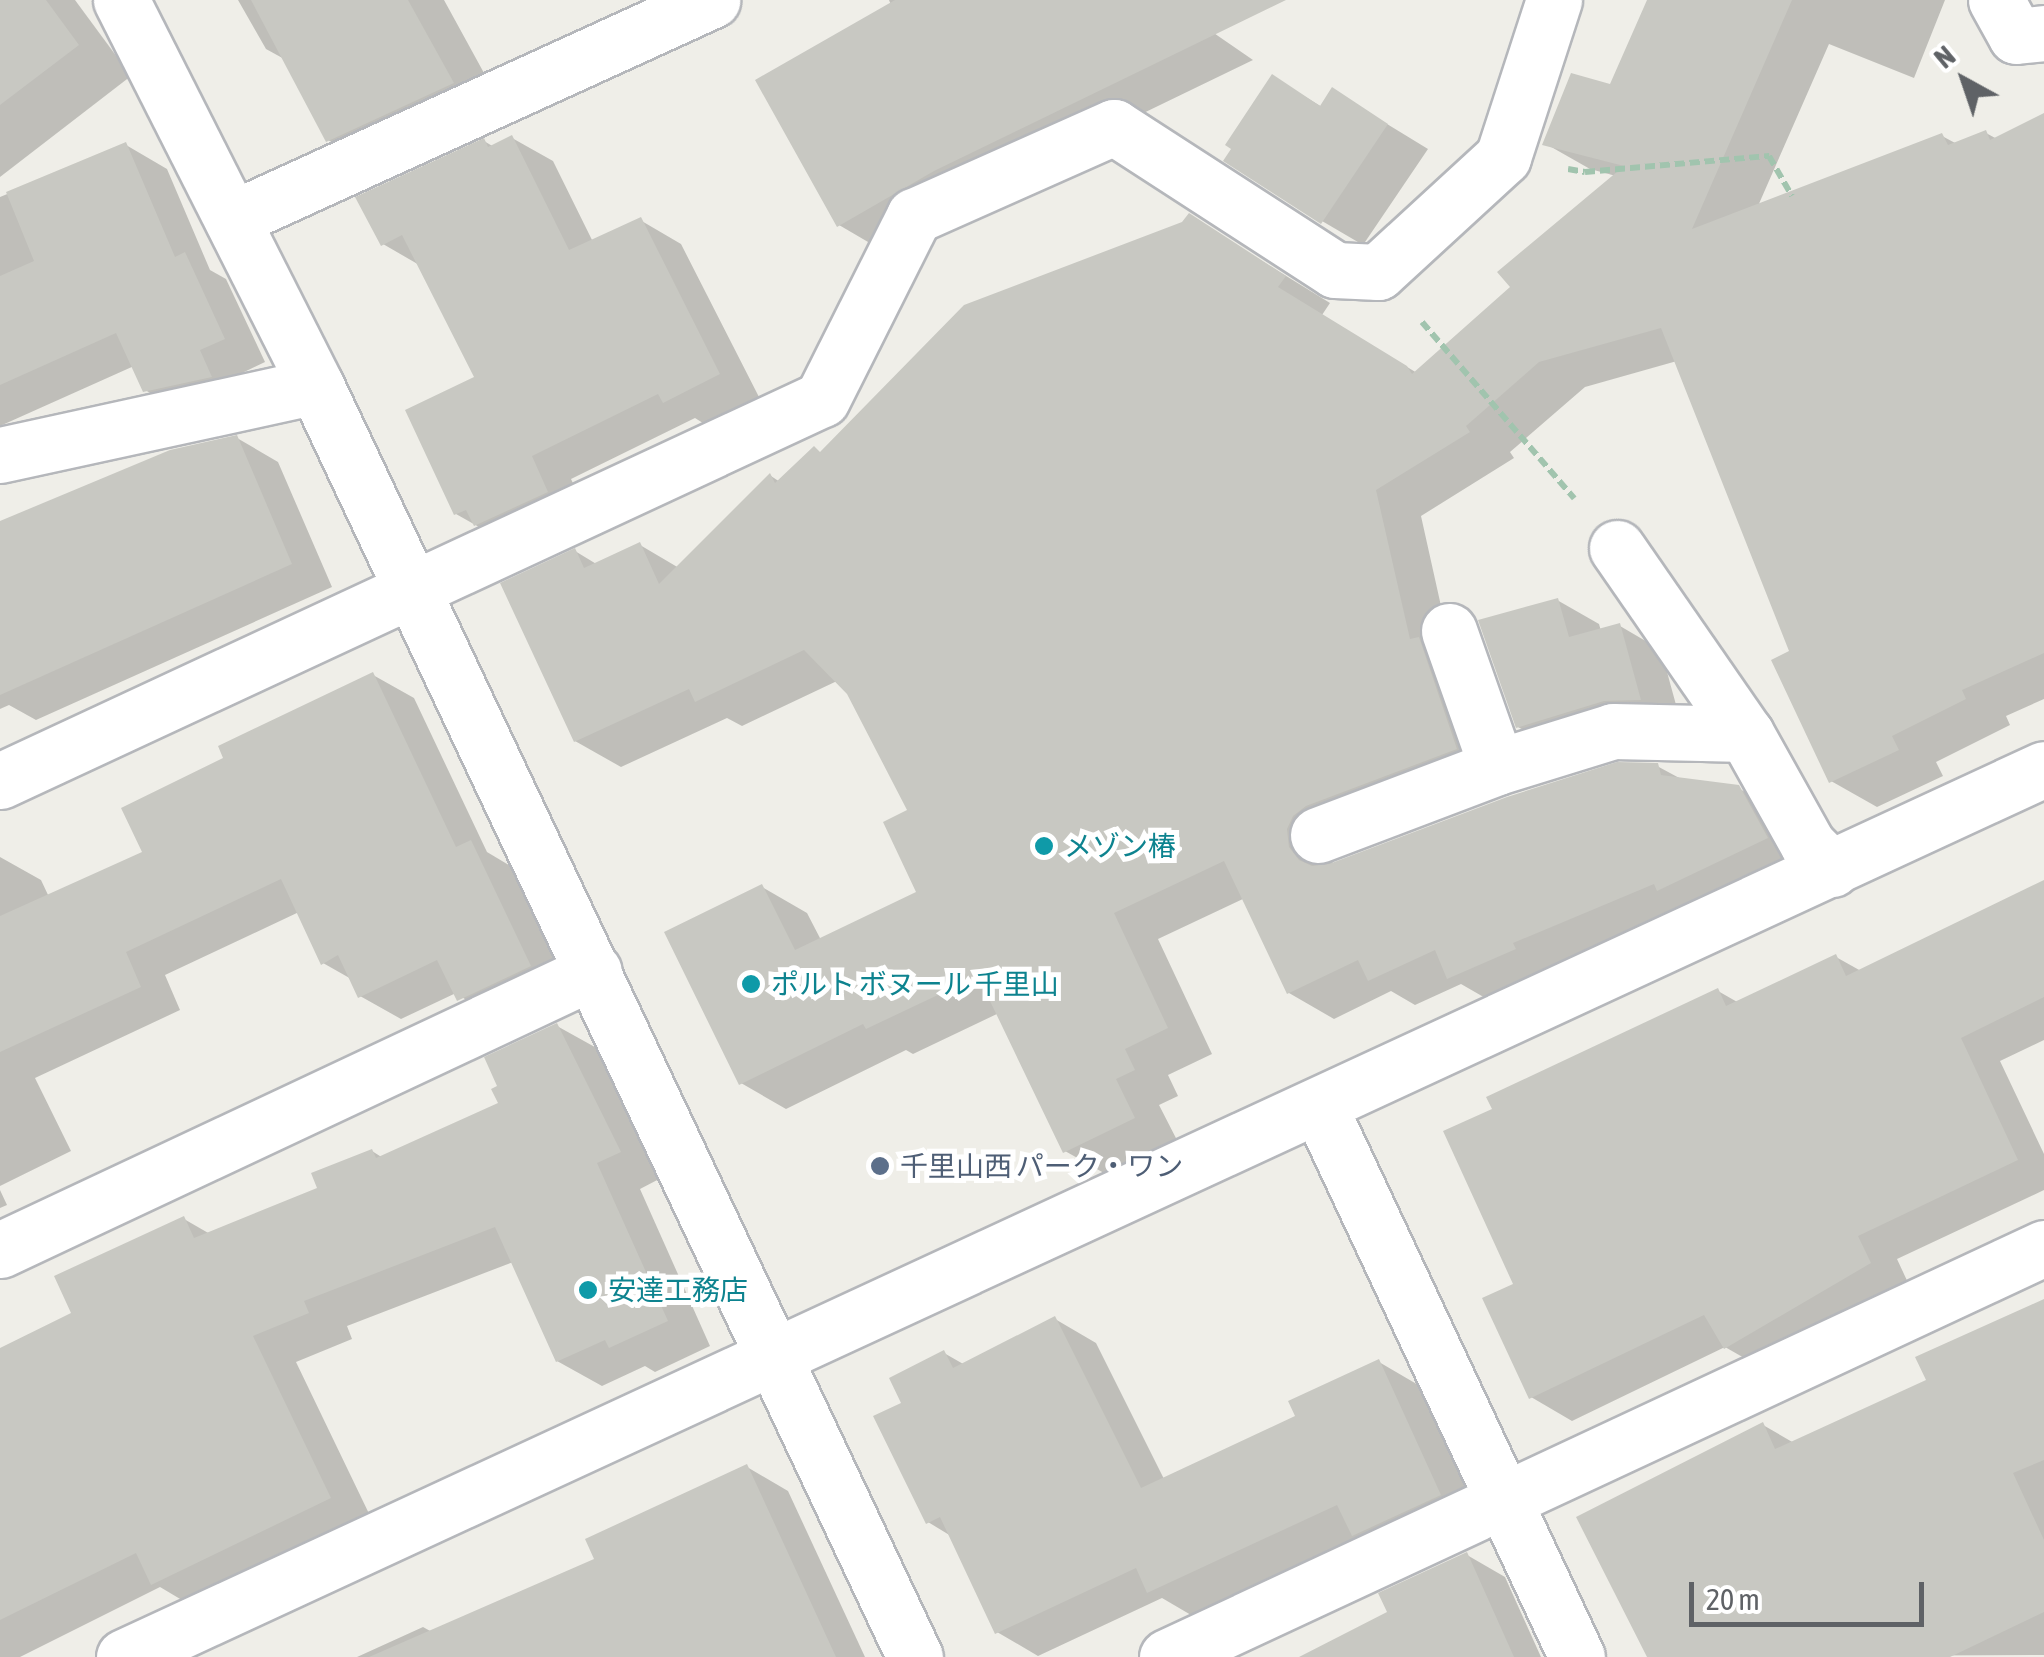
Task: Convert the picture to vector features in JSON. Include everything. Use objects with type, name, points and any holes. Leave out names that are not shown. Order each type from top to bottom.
[{"type":"street","points":[[121,0],[316,386],[914,1657]]},
{"type":"street","points":[[232,219],[712,0]]},
{"type":"street","points":[[0,781],[822,398],[914,216],[1114,127],[1334,270],[1378,272],[1503,158],[1554,0]]},
{"type":"street","points":[[1996,0],[2016,36],[2044,33]]},
{"type":"street","points":[[0,455],[316,386]]},
{"type":"street","points":[[1617,548],[1746,734],[1808,846],[1832,869]]},
{"type":"street","points":[[1449,631],[1497,767]]},
{"type":"street","points":[[1318,835],[1497,767],[1612,731],[1746,734]]},
{"type":"street","points":[[124,1657],[2044,769]]},
{"type":"street","points":[[0,1250],[594,971]]},
{"type":"street","points":[[1319,1106],[1577,1657]]},
{"type":"street","points":[[1167,1657],[2044,1248]]},
{"type":"path","points":[[1503,158],[1585,172],[1769,156],[1792,196]]},
{"type":"path","points":[[1378,272],[1617,548]]},
{"type":"building","points":[[0,0],[46,0],[79,45],[0,105]]},
{"type":"building","points":[[251,0],[408,0],[454,83],[326,142]]},
{"type":"building","points":[[895,0],[1286,0],[934,171],[837,227],[755,80]]},
{"type":"building","points":[[1647,0],[1792,0],[1692,229],[1942,133],[1948,145],[1986,130],[1990,140],[2044,113],[2044,653],[1962,690],[1966,699],[1892,736],[1899,750],[1829,783],[1771,660],[1789,651],[1661,328],[1539,362],[1466,426],[1470,432],[1376,490],[1410,639],[1419,637],[1457,749],[1306,806],[1293,816],[1287,829],[1289,847],[1299,860],[1312,866],[1329,864],[1507,797],[1617,762],[1658,763],[1661,775],[1739,785],[1768,838],[1657,891],[1654,884],[1513,943],[1516,949],[1447,979],[1435,950],[1368,981],[1358,960],[1287,994],[1224,861],[1114,913],[1168,1028],[1125,1049],[1135,1070],[1116,1079],[1135,1118],[1063,1153],[978,976],[866,1029],[863,1024],[739,1085],[664,932],[762,884],[795,950],[916,892],[883,822],[907,810],[847,694],[804,650],[695,702],[689,689],[574,742],[500,583],[575,548],[584,568],[640,542],[659,584],[770,473],[775,483],[814,446],[820,452],[964,305],[1182,222],[1189,213],[1286,276],[1278,287],[1407,366],[1412,374],[1510,287],[1497,272],[1624,166],[1542,145],[1571,73],[1610,84]]},
{"type":"building","points":[[1272,74],[1320,106],[1332,87],[1388,124],[1321,224],[1223,161],[1231,149],[1225,145]]},
{"type":"building","points":[[512,135],[569,250],[641,217],[720,374],[663,403],[658,394],[532,456],[548,492],[474,526],[466,510],[454,515],[405,410],[474,377],[402,235],[381,246],[355,197],[484,138],[488,147]]},
{"type":"building","points":[[126,142],[175,257],[185,252],[225,339],[200,350],[212,377],[143,392],[116,333],[0,385],[0,276],[34,261],[6,192]]},
{"type":"building","points":[[237,435],[292,564],[0,695],[0,521],[170,450]]},
{"type":"building","points":[[1558,598],[1569,637],[1620,623],[1641,700],[1604,701],[1516,728],[1478,620]]},
{"type":"building","points":[[373,672],[456,847],[471,840],[531,966],[457,1001],[437,960],[358,998],[338,955],[321,965],[281,879],[126,952],[141,987],[0,1052],[0,916],[142,852],[121,808],[223,758],[218,746]]},
{"type":"building","points":[[2044,880],[2044,997],[1961,1038],[2018,1160],[1858,1236],[1871,1263],[1724,1349],[1704,1315],[1529,1399],[1482,1298],[1513,1284],[1443,1131],[1492,1109],[1486,1097],[1718,988],[1726,1006],[1836,954],[1846,976]]},
{"type":"building","points":[[557,1023],[621,1152],[597,1163],[668,1321],[609,1348],[605,1340],[556,1362],[495,1227],[304,1301],[309,1313],[253,1336],[331,1498],[151,1585],[136,1553],[0,1620],[0,1348],[71,1313],[54,1276],[184,1216],[194,1238],[317,1188],[311,1173],[372,1149],[376,1158],[498,1103],[491,1089],[497,1086],[484,1057]]},
{"type":"building","points":[[2044,1299],[2044,1460],[2013,1473],[2044,1540],[2044,1612],[1950,1657],[1647,1657],[1576,1517],[1763,1422],[1775,1449],[1926,1380],[1915,1357]]},
{"type":"building","points":[[1055,1316],[1141,1488],[1295,1416],[1288,1401],[1379,1359],[1441,1495],[1352,1536],[1337,1505],[1147,1593],[1136,1568],[995,1634],[940,1517],[926,1524],[873,1416],[901,1403],[889,1378],[944,1350],[953,1368]]},
{"type":"building","points":[[747,1464],[836,1657],[369,1657],[594,1559],[585,1539]]},
{"type":"building","points":[[1467,1552],[1514,1657],[1299,1657],[1387,1612],[1378,1593]]},
{"type":"place","name":"メゾン椿","points":[[1044,846]]},
{"type":"place","name":"ポルト ボヌール 千里山","points":[[751,984]]},
{"type":"place","name":"千里山西 パーク・ワン","points":[[880,1166]]},
{"type":"place","name":"安達工務店","points":[[588,1290]]}]
